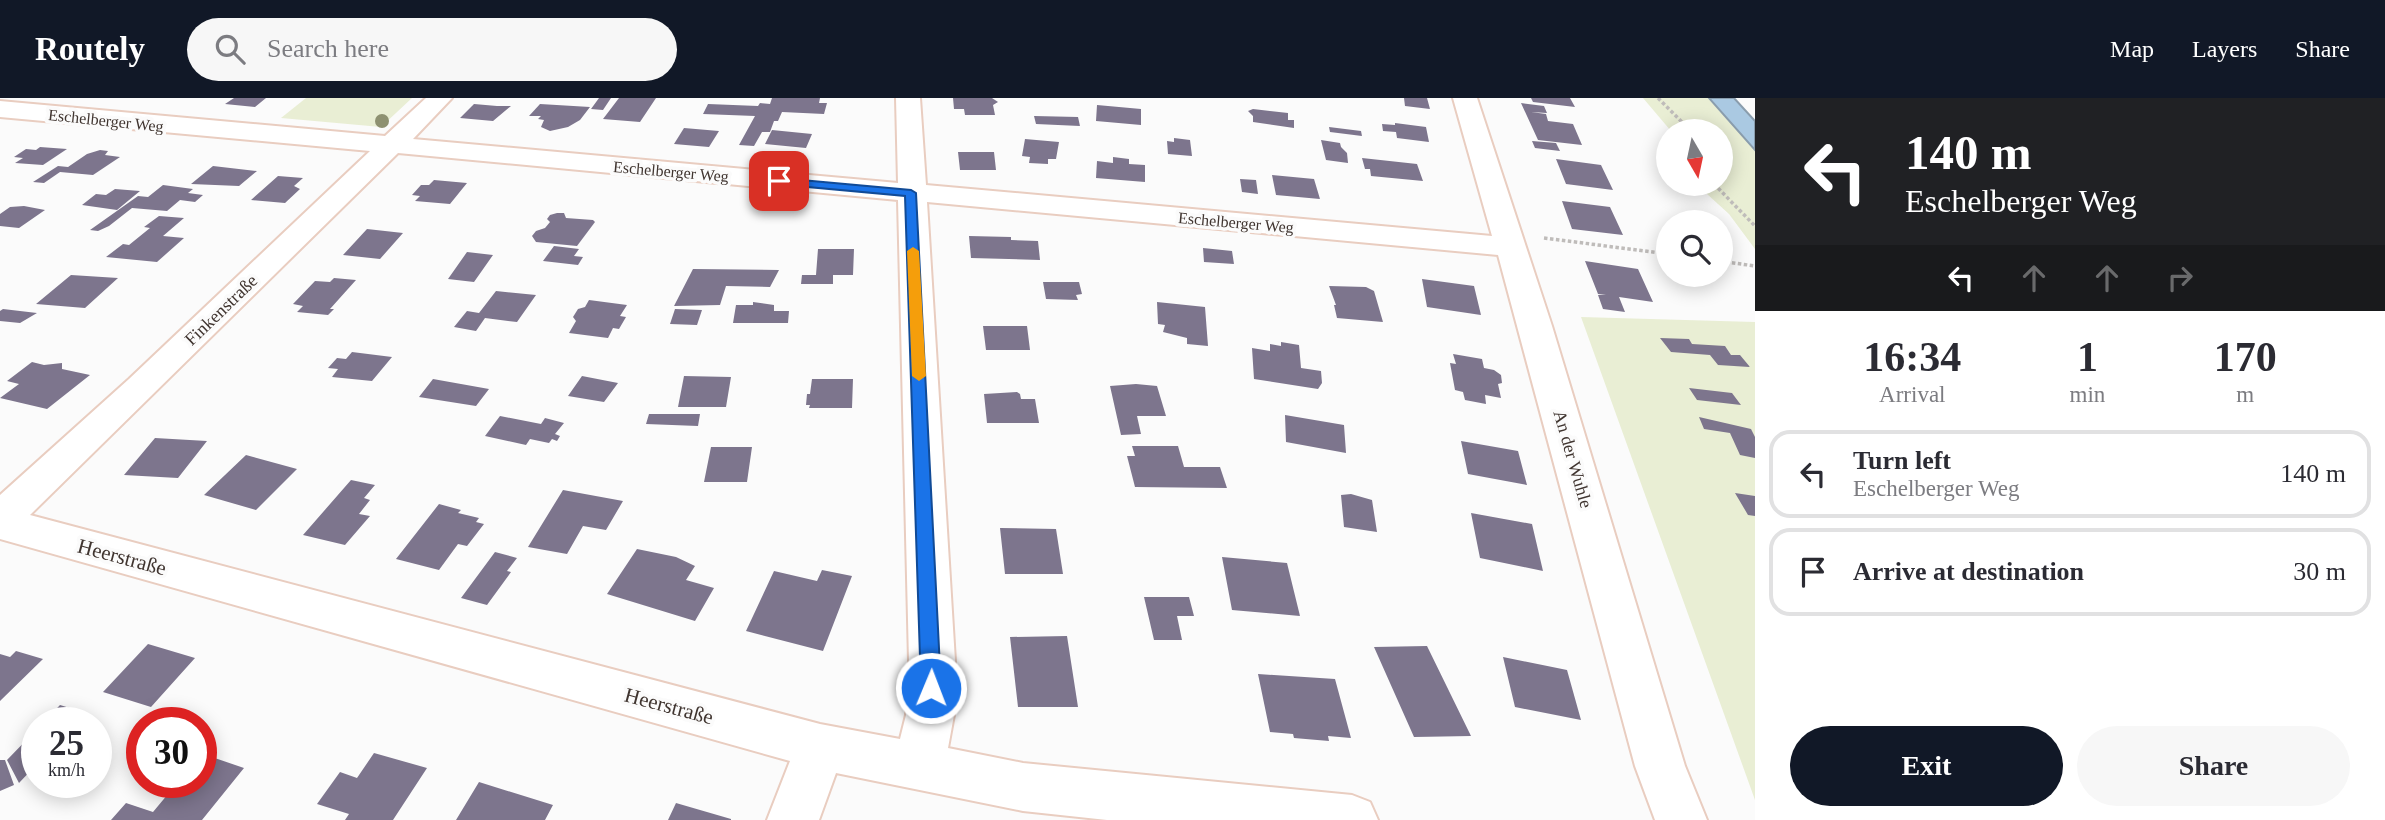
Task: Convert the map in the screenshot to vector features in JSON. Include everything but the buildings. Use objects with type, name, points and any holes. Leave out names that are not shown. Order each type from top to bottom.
[{"type":"street","name":"Finkenstraße","points":[[0,521],[440,98]]},
{"type":"street","points":[[908,98],[932,661],[930,715],[919,768]]},
{"type":"street","name":"An der Wuhle","points":[[1465,98],[1539,338],[1660,766],[1681,820]]},
{"type":"street","name":"Eschelberger Weg","points":[[0,109],[911,193],[1507,240]]},
{"type":"street","name":"Heerstraße","points":[[0,521],[820,747],[1023,787],[1352,820]]},
{"type":"street","points":[[793,820],[820,747]]},
{"type":"path","points":[[1658,98],[1679,119]]},
{"type":"path","points":[[1726,196],[1755,226]]},
{"type":"path","points":[[1507,240],[1656,253]]},
{"type":"path","points":[[1733,263],[1755,266]]},
{"type":"green space","points":[[306,98],[412,98],[381,127],[281,118]]},
{"type":"green space","points":[[1643,98],[1709,98],[1728,119],[1661,119]]},
{"type":"green space","points":[[1733,125],[1755,150],[1755,249],[1733,219],[1733,210],[1725,210],[1709,196],[1733,196]]},
{"type":"green space","points":[[1581,317],[1755,322],[1755,800]]},
{"type":"water","points":[[1709,98],[1734,98],[1755,121],[1755,150],[1733,125],[1733,119],[1728,119]]},
{"type":"slow traffic","points":[[913,251],[919,376]]},
{"type":"route","points":[[779,181],[911,193],[931,688]]}]
